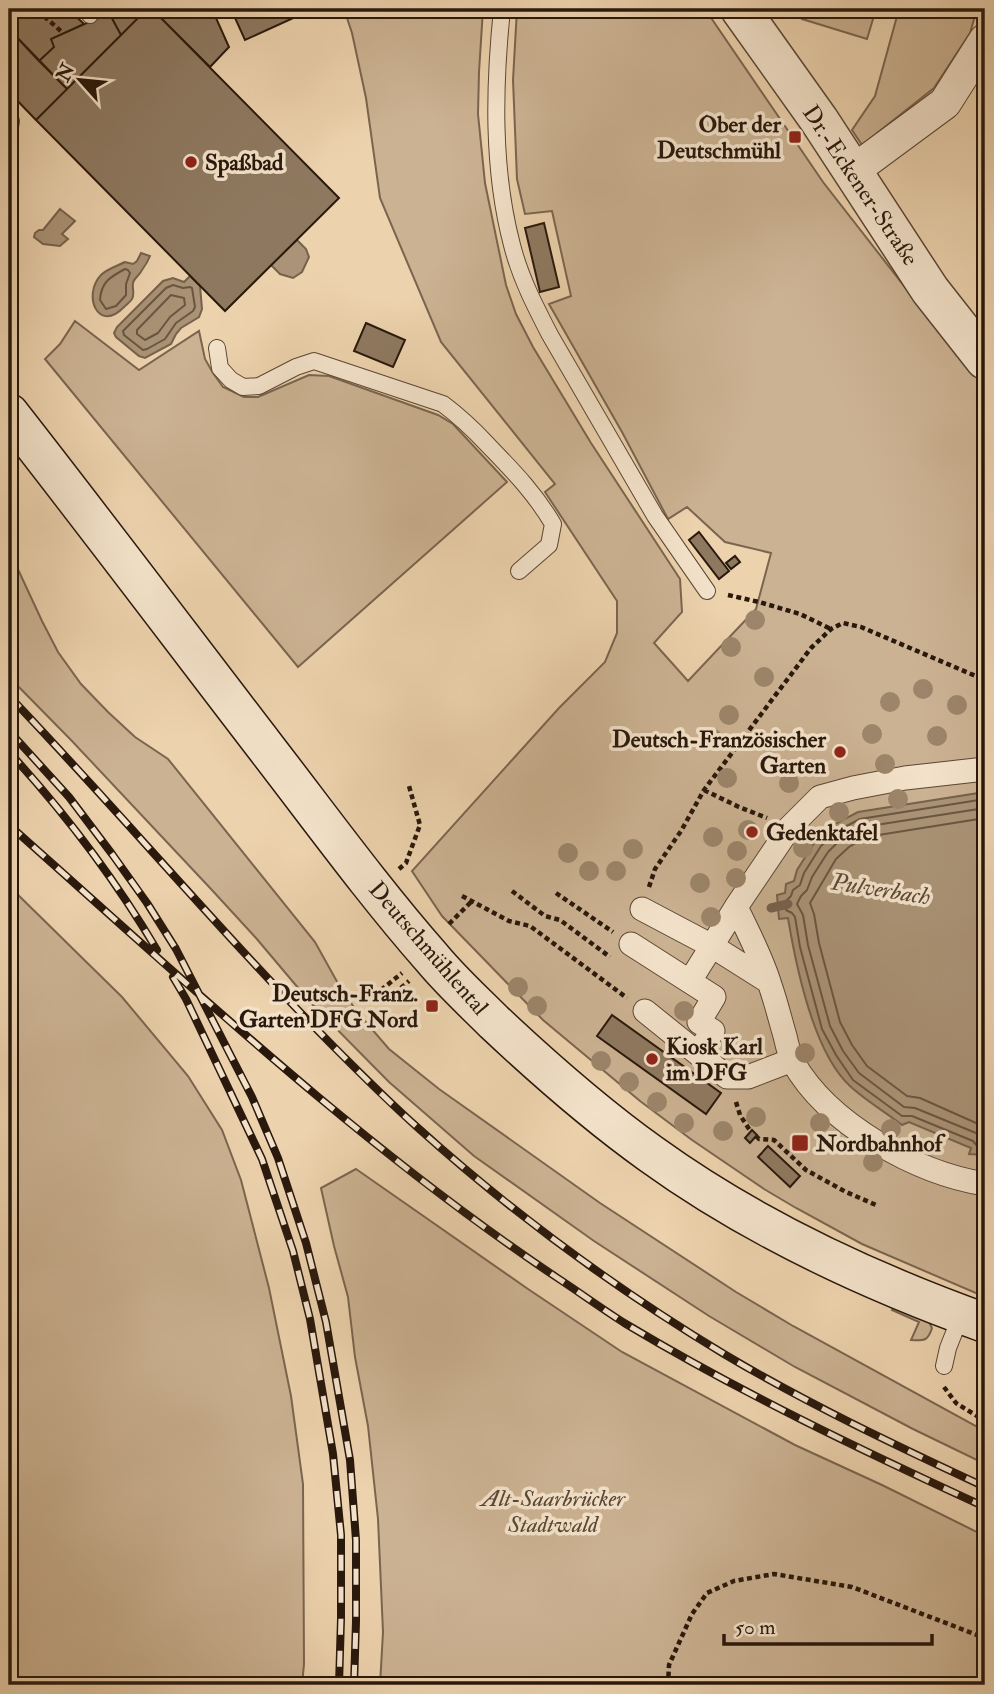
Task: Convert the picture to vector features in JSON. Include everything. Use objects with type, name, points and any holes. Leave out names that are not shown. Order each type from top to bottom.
[{"type":"main road","name":"Dr.-Eckener-Straße","points":[[740,9],[853,171],[930,290],[985,360]]},
{"type":"main road","name":"Deutschmühlental","points":[[9,413],[377,890],[433,960],[469,998],[561,1083],[649,1153],[720,1199],[800,1244],[864,1275],[973,1319]]},
{"type":"street","points":[[853,171],[944,103],[985,40]]},
{"type":"street","points":[[690,981],[790,827],[820,797],[905,778],[985,769]]},
{"type":"street","points":[[736,907],[769,982],[792,1060],[813,1091],[868,1137],[919,1166],[985,1184]]},
{"type":"street","points":[[642,909],[712,946],[769,982]]},
{"type":"street","points":[[631,944],[714,997],[699,1022],[713,1031],[698,1052]]},
{"type":"street","points":[[645,1011],[727,1077],[748,1077],[792,1060]]},
{"type":"lane","points":[[502,9],[497,101],[500,179],[512,245],[523,277],[550,335],[642,494],[683,559],[707,591]]},
{"type":"lane","points":[[9,118],[9,133]]},
{"type":"lane","points":[[217,348],[220,368],[231,380],[243,387],[259,386],[314,361],[443,404],[459,415],[538,499],[553,524],[549,545],[519,571]]},
{"type":"lane","points":[[944,1366],[948,1348],[973,1319]]},
{"type":"path","points":[[40,9],[63,33]]},
{"type":"path","points":[[707,591],[800,614],[831,629]]},
{"type":"path","points":[[642,909],[655,869],[704,790],[811,648],[831,629],[844,623],[861,627],[985,680]]},
{"type":"path","points":[[377,890],[407,863],[420,825],[409,786]]},
{"type":"path","points":[[704,790],[739,807]]},
{"type":"path","points":[[513,891],[545,916],[560,920],[615,961]]},
{"type":"path","points":[[556,893],[631,944]]},
{"type":"path","points":[[462,896],[509,921],[530,926],[645,1011]]},
{"type":"path","points":[[449,924],[472,901]]},
{"type":"path","points":[[381,990],[405,970]]},
{"type":"path","points":[[388,999],[405,984]]},
{"type":"path","points":[[727,1077],[740,1115],[751,1132]]},
{"type":"path","points":[[756,1136],[759,1139],[774,1140],[813,1174],[876,1206]]},
{"type":"path","points":[[944,1366],[943,1386],[956,1403],[985,1421]]},
{"type":"path","points":[[668,1685],[669,1665],[692,1614],[707,1593],[734,1581],[774,1574],[852,1587],[985,1638]]},
{"type":"green space","name":"Deutsch-Französischer Garten","points":[[344,9],[483,9],[478,114],[485,183],[506,285],[516,314],[533,347],[591,443],[680,579],[682,612],[654,643],[688,681],[756,609],[771,553],[725,542],[687,507],[668,519],[549,304],[571,296],[552,211],[525,214],[517,179],[513,80],[517,9],[705,9],[823,182],[968,368],[985,385],[985,1297],[862,1244],[764,1189],[692,1140],[640,1101],[543,1020],[442,916],[412,871],[559,708],[605,662],[617,633],[617,601],[545,492],[555,484],[441,342],[380,198],[366,98]]},
{"type":"green space","points":[[805,9],[876,9],[867,39],[802,19]]},
{"type":"green space","points":[[899,9],[977,9],[970,33],[934,88],[862,145],[852,130],[875,96]]},
{"type":"green space","points":[[75,321],[139,370],[199,331],[205,359],[213,373],[223,387],[244,397],[258,397],[309,375],[329,376],[438,415],[453,424],[507,482],[298,667],[45,359],[60,344]]},
{"type":"green space","points":[[9,550],[58,652],[81,684],[135,737],[168,759],[315,942],[340,987],[389,1049],[439,1089],[600,1203],[736,1292],[985,1431],[985,1464],[795,1367],[709,1316],[594,1241],[474,1156],[389,1082],[310,1002],[211,889],[9,677]]},
{"type":"green space","points":[[9,886],[122,997],[188,1076],[222,1130],[241,1180],[269,1288],[291,1396],[303,1484],[302,1685],[9,1685]]},
{"type":"green space","name":"Alt-Saarbrücker Stadtwald","points":[[356,1169],[622,1352],[795,1445],[985,1536],[985,1685],[380,1685],[383,1632],[378,1519],[368,1426],[355,1357],[348,1297],[321,1188]]},
{"type":"green space","points":[[895,1305],[928,1320],[932,1328],[929,1336],[922,1340],[911,1340],[919,1322],[892,1310]]},
{"type":"water","points":[[60,209],[75,221],[62,234],[68,239],[60,246],[43,244],[34,237],[35,233],[43,230]]},
{"type":"water","points":[[297,240],[306,249],[309,257],[302,272],[293,278],[280,274],[271,265]]},
{"type":"water","points":[[141,253],[150,256],[134,281],[132,299],[115,314],[100,314],[93,301],[95,283],[109,269],[125,262],[133,264]]},
{"type":"water","points":[[190,276],[200,286],[202,309],[199,317],[181,328],[171,344],[145,358],[116,337],[114,333],[117,327],[163,281],[173,278],[184,282]]},
{"type":"water","points":[[985,792],[985,1155],[969,1154],[971,1148],[909,1122],[902,1125],[856,1091],[837,1071],[826,1053],[808,1008],[788,918],[779,919],[777,895],[785,893],[786,884],[794,881],[797,870],[815,842],[833,825],[858,812]]},
{"type":"building","points":[[9,9],[68,9],[84,24],[51,39],[54,47],[39,61],[9,29]]},
{"type":"building","points":[[107,9],[147,9],[121,35]]},
{"type":"building","name":"Spaßbad","points":[[147,9],[152,9],[339,198],[225,311],[36,120]]},
{"type":"building","points":[[152,9],[212,9],[229,47],[210,67]]},
{"type":"building","points":[[231,9],[313,9],[245,40]]},
{"type":"building","points":[[109,13],[121,35],[67,89],[39,61],[54,47],[51,39]]},
{"type":"building","points":[[9,29],[67,89],[36,120],[9,92]]},
{"type":"building","points":[[544,223],[559,287],[540,292],[525,228]]},
{"type":"building","points":[[366,323],[405,340],[393,367],[354,351]]},
{"type":"building","points":[[699,532],[729,571],[719,579],[689,540]]},
{"type":"building","points":[[735,556],[740,562],[731,569],[726,563]]},
{"type":"building","points":[[612,1015],[721,1093],[706,1114],[597,1036]]},
{"type":"building","points":[[752,1130],[757,1135],[750,1143],[745,1138]]},
{"type":"building","points":[[768,1146],[800,1176],[790,1187],[758,1157]]},
{"type":"waterway","name":"Pulverbach","points":[[771,908],[788,904]]},
{"type":"railway","points":[[9,696],[251,961],[334,1047],[406,1117],[489,1189],[604,1276],[724,1354],[820,1407],[985,1487]]},
{"type":"railway","points":[[9,731],[69,797],[147,903],[176,949],[252,1097],[278,1158],[306,1243],[326,1322],[350,1460],[356,1540],[354,1685]]},
{"type":"railway","points":[[9,752],[88,847],[157,950]]},
{"type":"railway","points":[[9,825],[275,1060],[412,1173],[483,1226],[626,1324],[713,1374],[848,1443],[985,1507]]},
{"type":"railway","points":[[173,977],[262,1159],[293,1251],[310,1319],[333,1454],[341,1535],[339,1685]]},
{"type":"place","name":"Ober der Deutschmühl","points":[[795,137]]},
{"type":"place","name":"Spaßbad","points":[[191,162]]},
{"type":"place","name":"Deutsch-Französischer Garten","points":[[840,752]]},
{"type":"place","name":"Gedenktafel","points":[[752,832]]},
{"type":"place","name":"Deutsch-Franz. Garten DFG Nord","points":[[432,1006]]},
{"type":"place","name":"Kiosk Karl im DFG","points":[[652,1059]]},
{"type":"place","name":"Nordbahnhof","points":[[800,1143]]}]
